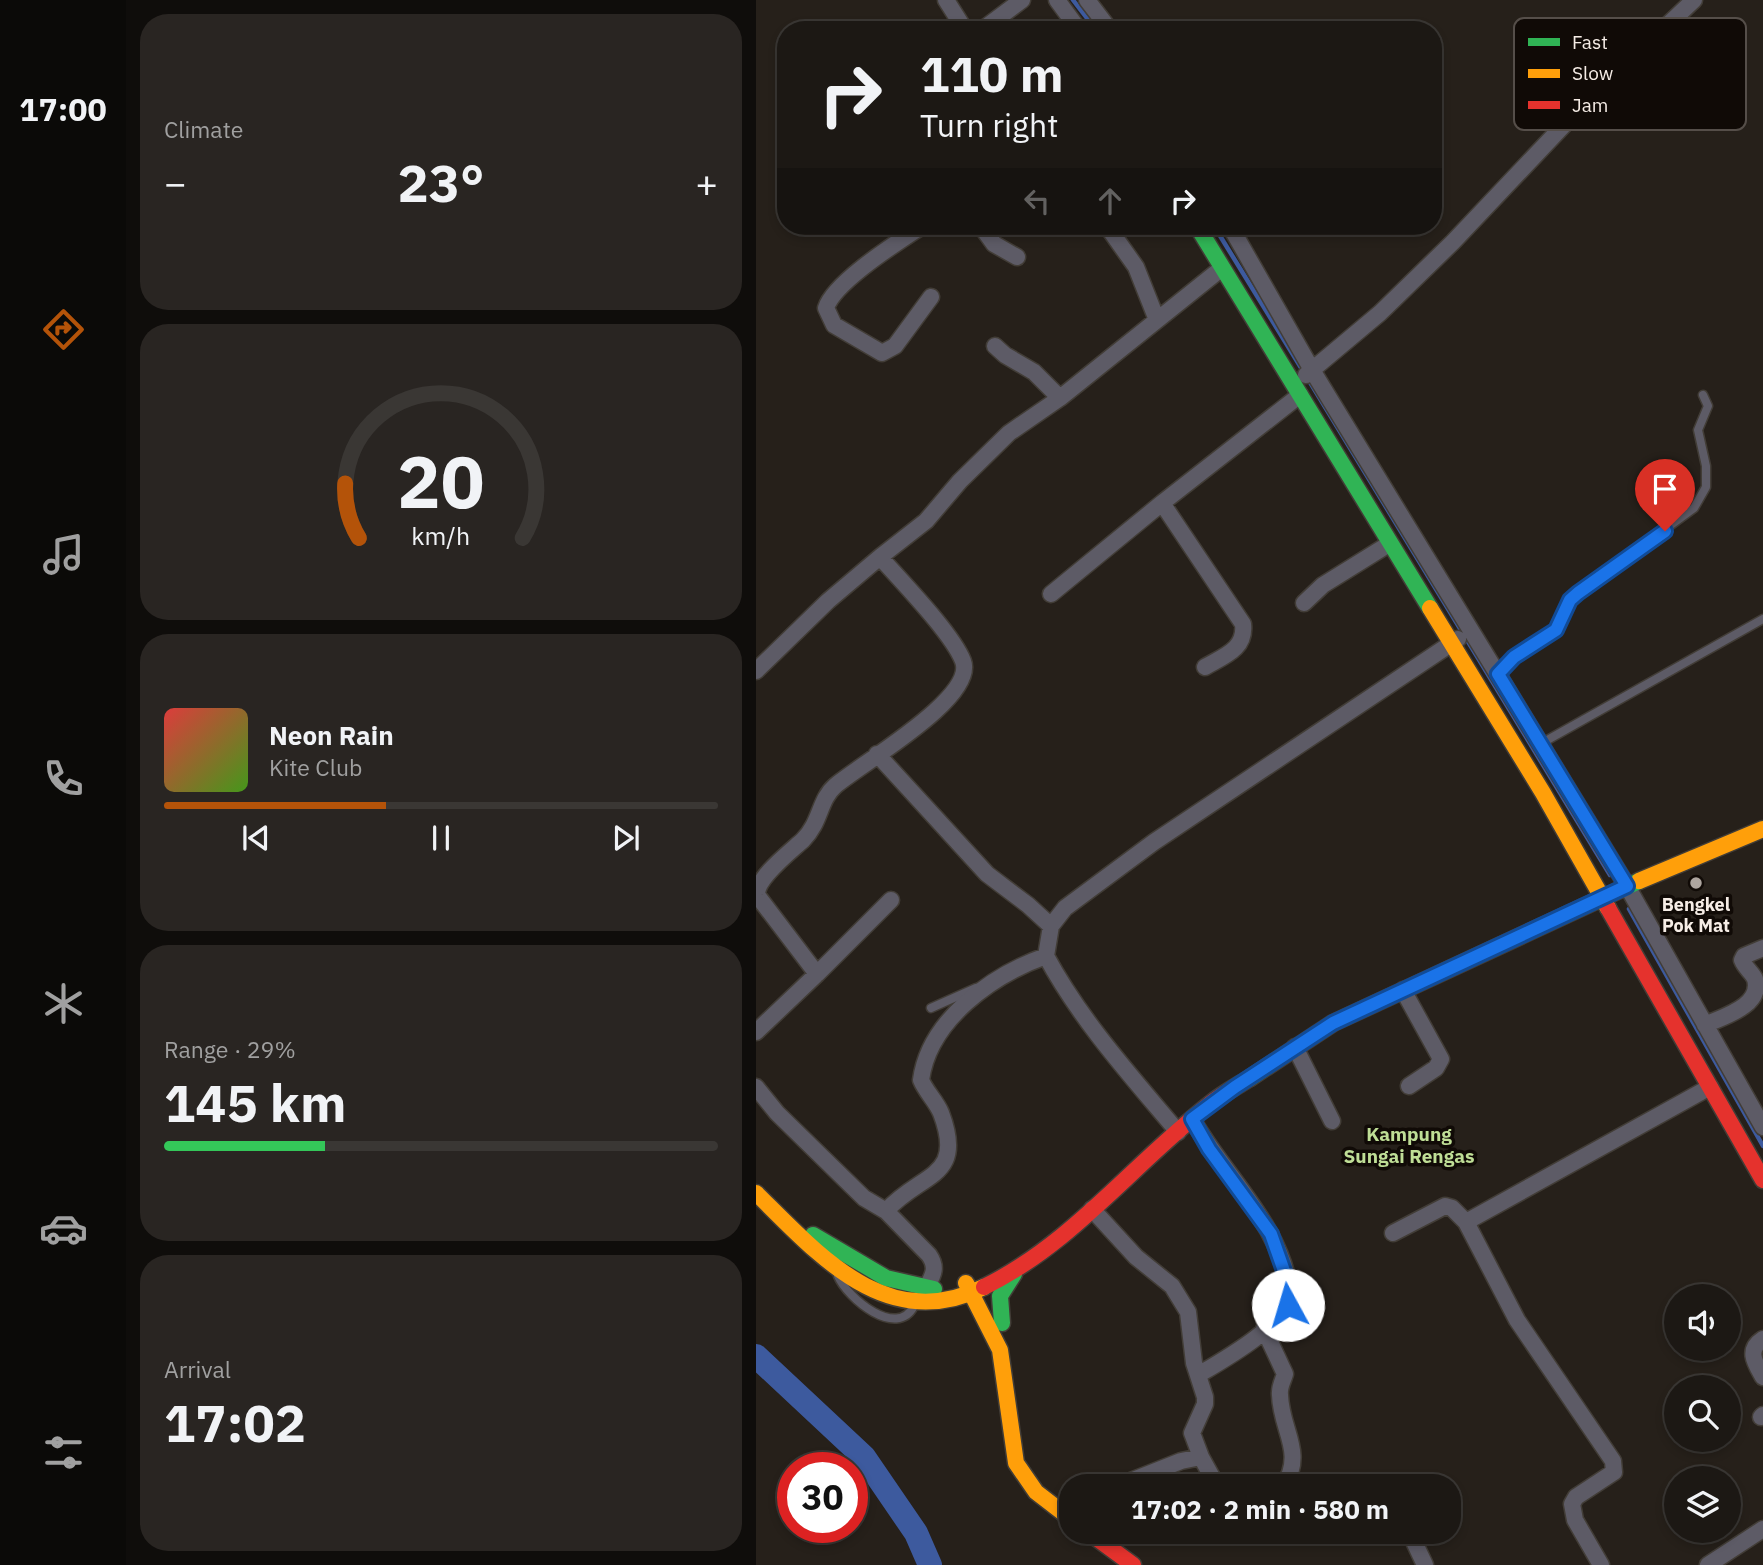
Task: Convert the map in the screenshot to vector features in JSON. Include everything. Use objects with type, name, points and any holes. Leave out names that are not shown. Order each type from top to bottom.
[{"type":"street","points":[[946,0],[959,21]]},
{"type":"street","points":[[994,21],[1022,0]]},
{"type":"street","points":[[1057,0],[1072,21]]},
{"type":"street","points":[[1087,0],[1103,21]]},
{"type":"street","points":[[1675,18],[1694,0]]},
{"type":"street","points":[[1051,594],[1161,503],[1380,313],[1453,242],[1559,130]]},
{"type":"street","points":[[910,235],[832,295],[825,308],[834,325],[881,353],[888,352],[895,346],[932,297]]},
{"type":"street","points":[[987,235],[993,244],[1017,257]]},
{"type":"street","points":[[1114,235],[1136,267],[1157,320]]},
{"type":"street","points":[[1202,235],[1222,268],[1302,380],[1461,637],[1543,793],[1763,1180]]},
{"type":"street","points":[[1234,235],[1302,380],[1389,544],[1461,637],[1498,674],[1627,886],[1763,1127]]},
{"type":"street","points":[[756,671],[828,601],[926,521],[960,481],[1009,433],[1060,398],[1222,268]]},
{"type":"street","points":[[995,346],[1004,355],[1034,372],[1060,398]]},
{"type":"street","points":[[1161,503],[1243,624],[1244,634],[1237,647],[1205,667]]},
{"type":"street","points":[[1304,603],[1323,585],[1389,544]]},
{"type":"street","points":[[817,974],[757,895],[756,889],[813,830],[831,789],[929,719],[964,675],[964,663],[948,638],[880,557]]},
{"type":"street","points":[[1175,1134],[1058,979],[1046,956],[1051,926],[1065,908],[1154,842],[1461,637]]},
{"type":"street","points":[[877,754],[987,874],[1051,926]]},
{"type":"street","points":[[1011,1431],[1016,1408],[1015,1387],[1011,1350],[999,1296],[1001,1288],[1016,1272],[1154,1157],[1192,1119],[1333,1023],[1602,897],[1763,829]]},
{"type":"street","points":[[756,1032],[891,900]]},
{"type":"street","points":[[1704,1025],[1746,1006],[1754,998],[1757,989],[1755,980],[1742,960],[1744,956],[1763,948]]},
{"type":"street","points":[[886,1211],[900,1196],[918,1186],[948,1158],[950,1147],[941,1113],[924,1086],[922,1075],[928,1053],[939,1034],[990,983],[1046,956]]},
{"type":"street","points":[[1403,990],[1441,1059],[1436,1068],[1409,1086]]},
{"type":"street","points":[[1296,1046],[1332,1121]]},
{"type":"street","points":[[756,1087],[777,1112],[864,1198],[886,1211],[934,1263],[930,1296]]},
{"type":"street","points":[[1466,1222],[1710,1087]]},
{"type":"street","points":[[1192,1119],[1209,1149],[1252,1206],[1277,1247],[1291,1297],[1282,1313],[1264,1329],[1229,1357],[1198,1375]]},
{"type":"street","points":[[974,1286],[1013,1260],[1147,1152],[1175,1134]]},
{"type":"street","points":[[756,1194],[775,1210],[859,1263],[985,1319]]},
{"type":"street","points":[[1393,1233],[1445,1206],[1452,1208],[1466,1222],[1517,1320],[1613,1461],[1614,1472],[1576,1497],[1572,1504],[1575,1520],[1601,1565]]},
{"type":"street","points":[[1092,1209],[1136,1257],[1171,1286],[1188,1312],[1205,1404],[1192,1433],[1210,1474]]},
{"type":"street","points":[[775,1210],[803,1242],[835,1267],[884,1295],[915,1303],[930,1296],[974,1286],[1016,1272]]},
{"type":"street","points":[[974,1286],[985,1319],[1000,1350],[1016,1463],[1036,1492],[1059,1508]]},
{"type":"street","points":[[974,1286],[1003,1323]]},
{"type":"street","points":[[1264,1329],[1284,1374],[1279,1392],[1294,1461],[1289,1474]]},
{"type":"street","points":[[1763,1339],[1754,1348],[1752,1357],[1763,1377]]},
{"type":"street","points":[[1148,1474],[1181,1461],[1201,1457]]},
{"type":"street","points":[[1708,1565],[1763,1529]]},
{"type":"street","points":[[1105,1544],[1133,1565]]},
{"type":"street","points":[[1415,1544],[1425,1565]]},
{"type":"lane","points":[[1498,674],[1514,657],[1556,630],[1570,600],[1578,593],[1694,508],[1706,487],[1707,477],[1698,430],[1708,406],[1703,395]]},
{"type":"lane","points":[[1542,743],[1763,619]]},
{"type":"lane","points":[[931,1007],[990,983]]},
{"type":"waterway","points":[[1073,0],[1089,21]]},
{"type":"waterway","points":[[1220,235],[1303,371]]},
{"type":"waterway","points":[[1308,379],[1610,875]]},
{"type":"waterway","points":[[1629,909],[1763,1146]]},
{"type":"waterway","points":[[756,1356],[864,1457],[916,1533],[930,1565]]},
{"type":"traffic: fast","points":[[1202,235],[1430,608]]},
{"type":"traffic: fast","points":[[1250,1078],[1333,1023],[1639,881]]},
{"type":"traffic: fast","points":[[813,1235],[886,1278],[934,1289]]},
{"type":"traffic: fast","points":[[1002,1323],[1000,1296],[1014,1274]]},
{"type":"traffic: slow","points":[[1430,608],[1543,793],[1608,908]]},
{"type":"traffic: slow","points":[[1639,881],[1763,829]]},
{"type":"traffic: slow","points":[[756,1193],[830,1263],[857,1281],[886,1295],[916,1301],[949,1299],[984,1287]]},
{"type":"traffic: slow","points":[[966,1283],[1000,1350],[1016,1463],[1036,1492],[1059,1510]]},
{"type":"traffic: jam","points":[[1608,908],[1763,1180]]},
{"type":"traffic: jam","points":[[984,1287],[1046,1249],[1182,1127],[1215,1100],[1250,1078]]},
{"type":"traffic: jam","points":[[1105,1544],[1133,1565]]},
{"type":"place","name":"Bengkel Pok Mat","points":[[1696,883]]},
{"type":"district","name":"Kampung Sungai Rengas","points":[[1409,1145]]},
{"type":"route","points":[[1288,1305],[1290,1288],[1271,1234],[1209,1149],[1192,1119],[1210,1104],[1333,1023],[1627,886],[1498,674],[1514,657],[1556,630],[1570,600],[1578,593],[1665,531]]}]
